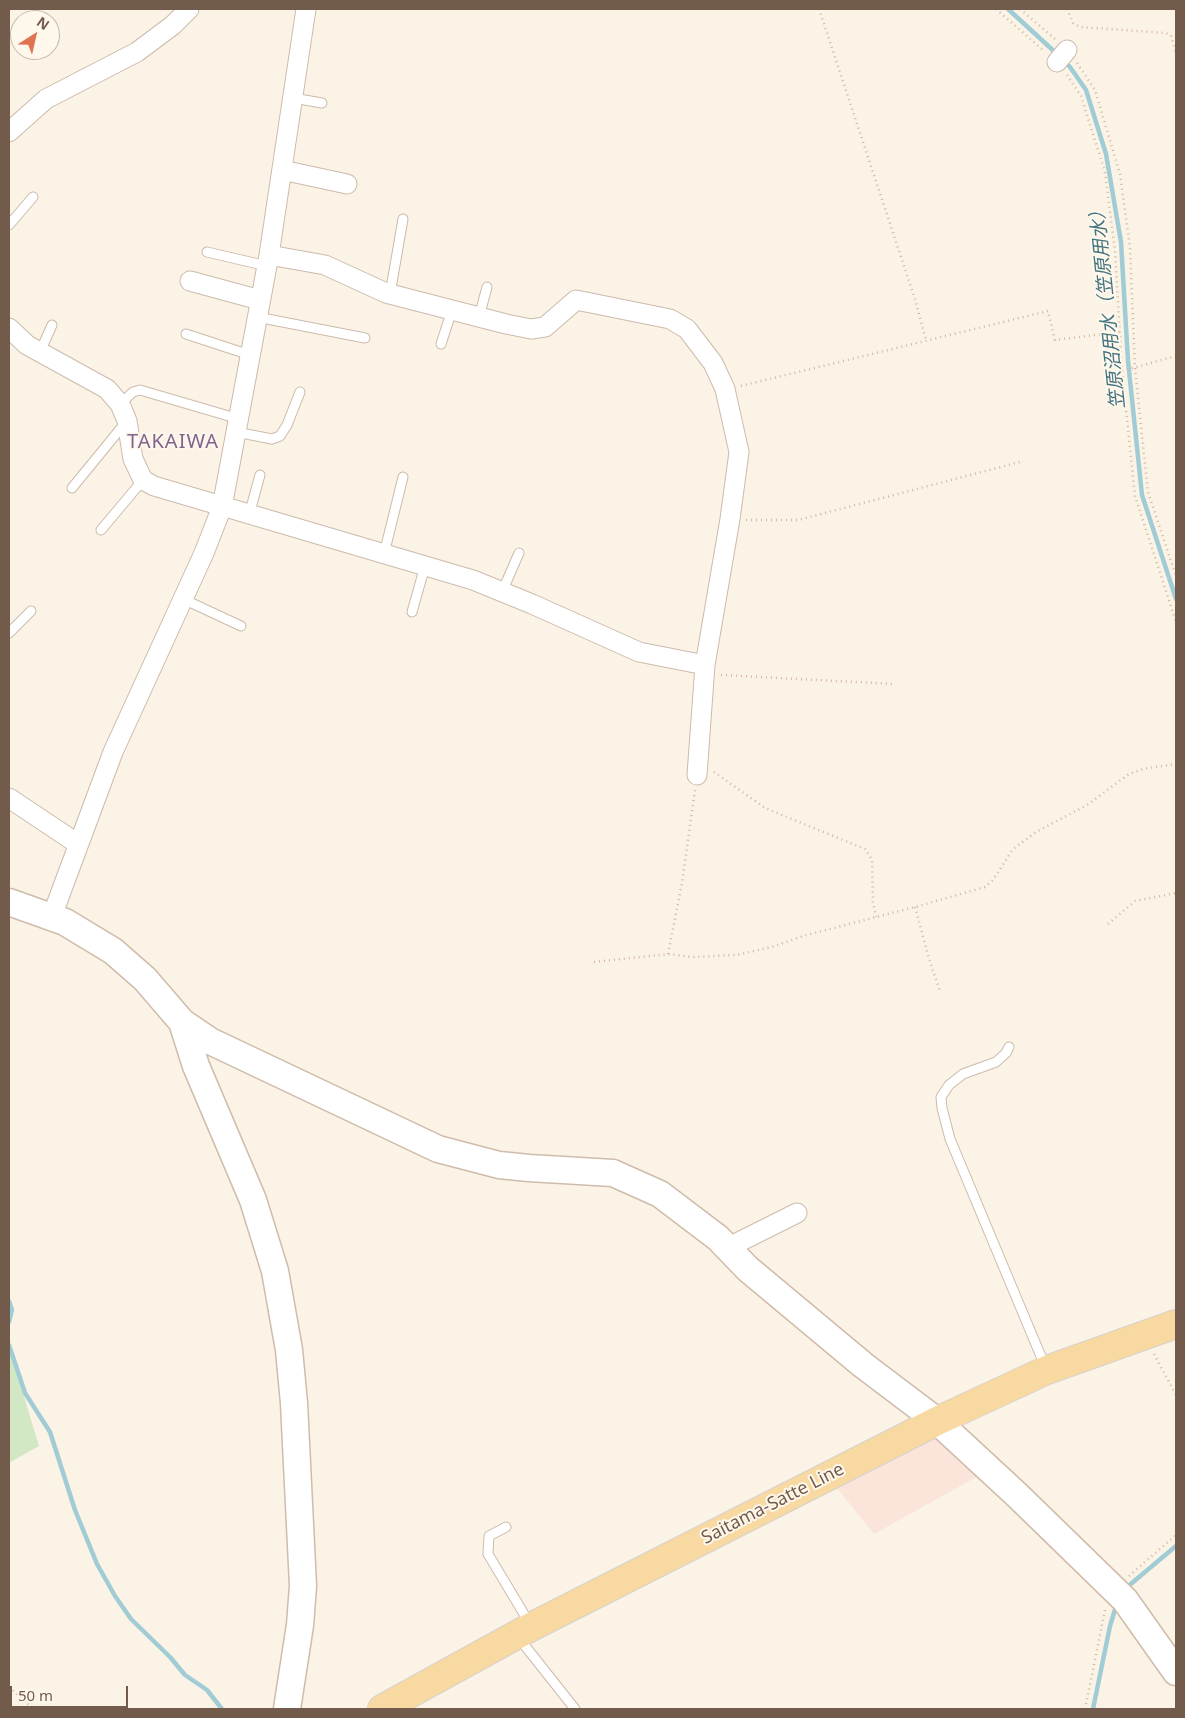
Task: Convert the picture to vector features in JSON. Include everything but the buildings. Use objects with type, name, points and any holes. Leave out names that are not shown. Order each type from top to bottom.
[{"type":"main road","name":"Saitama-Satte Line","points":[[382,1709],[524,1631],[936,1421],[1047,1370],[1176,1324]]},
{"type":"street","points":[[9,132],[46,99],[137,52],[173,25],[189,9]]},
{"type":"street","points":[[52,916],[113,752],[183,599],[222,507],[268,261],[306,9]]},
{"type":"street","points":[[282,170],[347,184]]},
{"type":"street","points":[[268,261],[325,265],[390,294],[532,329],[545,327],[576,300],[670,319],[687,328],[713,364],[726,390],[739,452],[730,519],[704,669],[698,769]]},
{"type":"street","points":[[190,281],[259,308]]},
{"type":"street","points":[[9,328],[27,345],[107,389],[120,404],[127,421],[133,459],[143,480],[154,486],[473,580],[639,652],[704,669]]},
{"type":"street","points":[[9,798],[78,844]]},
{"type":"street","points":[[9,902],[65,922],[113,951],[145,979],[182,1022],[210,1041],[438,1149],[499,1165],[613,1173],[660,1194],[718,1238],[748,1269],[864,1365],[936,1421],[1017,1495],[1125,1600],[1176,1672]]},
{"type":"street","points":[[182,1022],[196,1066],[253,1200],[274,1271],[289,1350],[303,1586],[300,1625],[287,1709]]},
{"type":"street","points":[[727,1248],[797,1213]]},
{"type":"lane","points":[[293,98],[322,104]]},
{"type":"lane","points":[[9,224],[33,197]]},
{"type":"lane","points":[[390,294],[403,219]]},
{"type":"lane","points":[[207,252],[268,261]]},
{"type":"lane","points":[[479,317],[486,288]]},
{"type":"lane","points":[[259,308],[365,338]]},
{"type":"lane","points":[[440,344],[452,310]]},
{"type":"lane","points":[[40,352],[52,325]]},
{"type":"lane","points":[[186,334],[250,355]]},
{"type":"lane","points":[[120,404],[133,392],[140,390],[272,439],[280,436],[288,425],[300,392]]},
{"type":"lane","points":[[72,488],[127,421]]},
{"type":"lane","points":[[249,515],[260,475]]},
{"type":"lane","points":[[384,555],[403,477]]},
{"type":"lane","points":[[101,530],[143,480]]},
{"type":"lane","points":[[502,592],[519,553]]},
{"type":"lane","points":[[412,612],[425,566]]},
{"type":"lane","points":[[183,599],[241,626]]},
{"type":"lane","points":[[9,633],[30,611]]},
{"type":"lane","points":[[1009,1047],[1006,1053],[996,1062],[963,1074],[949,1085],[942,1096],[942,1108],[950,1139],[1047,1370]]},
{"type":"lane","points":[[506,1527],[489,1536],[488,1554],[524,1631],[575,1709]]},
{"type":"path","points":[[820,9],[916,298],[926,341]]},
{"type":"path","points":[[996,9],[1062,56],[1090,80],[1095,90],[1120,174],[1130,248],[1135,369],[1148,492],[1176,576]]},
{"type":"path","points":[[1020,9],[1062,56],[1081,96],[1105,172],[1115,251],[1122,371],[1134,496],[1176,622]]},
{"type":"path","points":[[1067,9],[1073,23],[1080,27],[1166,32],[1171,36],[1176,54]]},
{"type":"path","points":[[1171,36],[1176,35]]},
{"type":"path","points":[[726,390],[1048,311],[1055,340],[1120,332]]},
{"type":"path","points":[[1122,371],[1135,369],[1176,356]]},
{"type":"path","points":[[730,519],[798,520],[1020,462]]},
{"type":"path","points":[[704,669],[894,684]]},
{"type":"path","points":[[594,962],[668,954],[692,957],[736,955],[772,947],[803,936],[985,887],[993,880],[1013,849],[1036,832],[1088,805],[1129,774],[1143,769],[1176,764]]},
{"type":"path","points":[[668,954],[682,883],[698,769],[726,779],[748,797],[766,808],[865,849],[872,860],[873,902],[876,917]]},
{"type":"path","points":[[1108,924],[1135,901],[1176,893]]},
{"type":"path","points":[[916,907],[930,962],[940,991]]},
{"type":"path","points":[[1146,1334],[1154,1354],[1176,1395]]},
{"type":"path","points":[[9,1687],[33,1709]]},
{"type":"shaded area","points":[[923,1437],[941,1437],[980,1475],[874,1534],[833,1483]]},
{"type":"green space","points":[[9,1347],[39,1446],[9,1463]]},
{"type":"waterway","name":"笠原沼用水（笠原用水）","points":[[1008,9],[1057,54]]},
{"type":"waterway","name":"笠原沼用水（笠原用水）","points":[[1064,61],[1086,90],[1106,154],[1121,242],[1128,361],[1142,495],[1176,599]]},
{"type":"waterway","points":[[9,1301],[12,1310],[9,1322]]},
{"type":"waterway","points":[[9,1345],[25,1393],[50,1432],[75,1510],[97,1564],[115,1596],[131,1619],[170,1657],[185,1675],[207,1690],[222,1709]]},
{"type":"waterway","points":[[1126,1588],[1176,1546]]},
{"type":"waterway","points":[[1093,1709],[1110,1626],[1117,1603]]},
{"type":"district","name":"TAKAIWA","points":[[173,442]]}]
